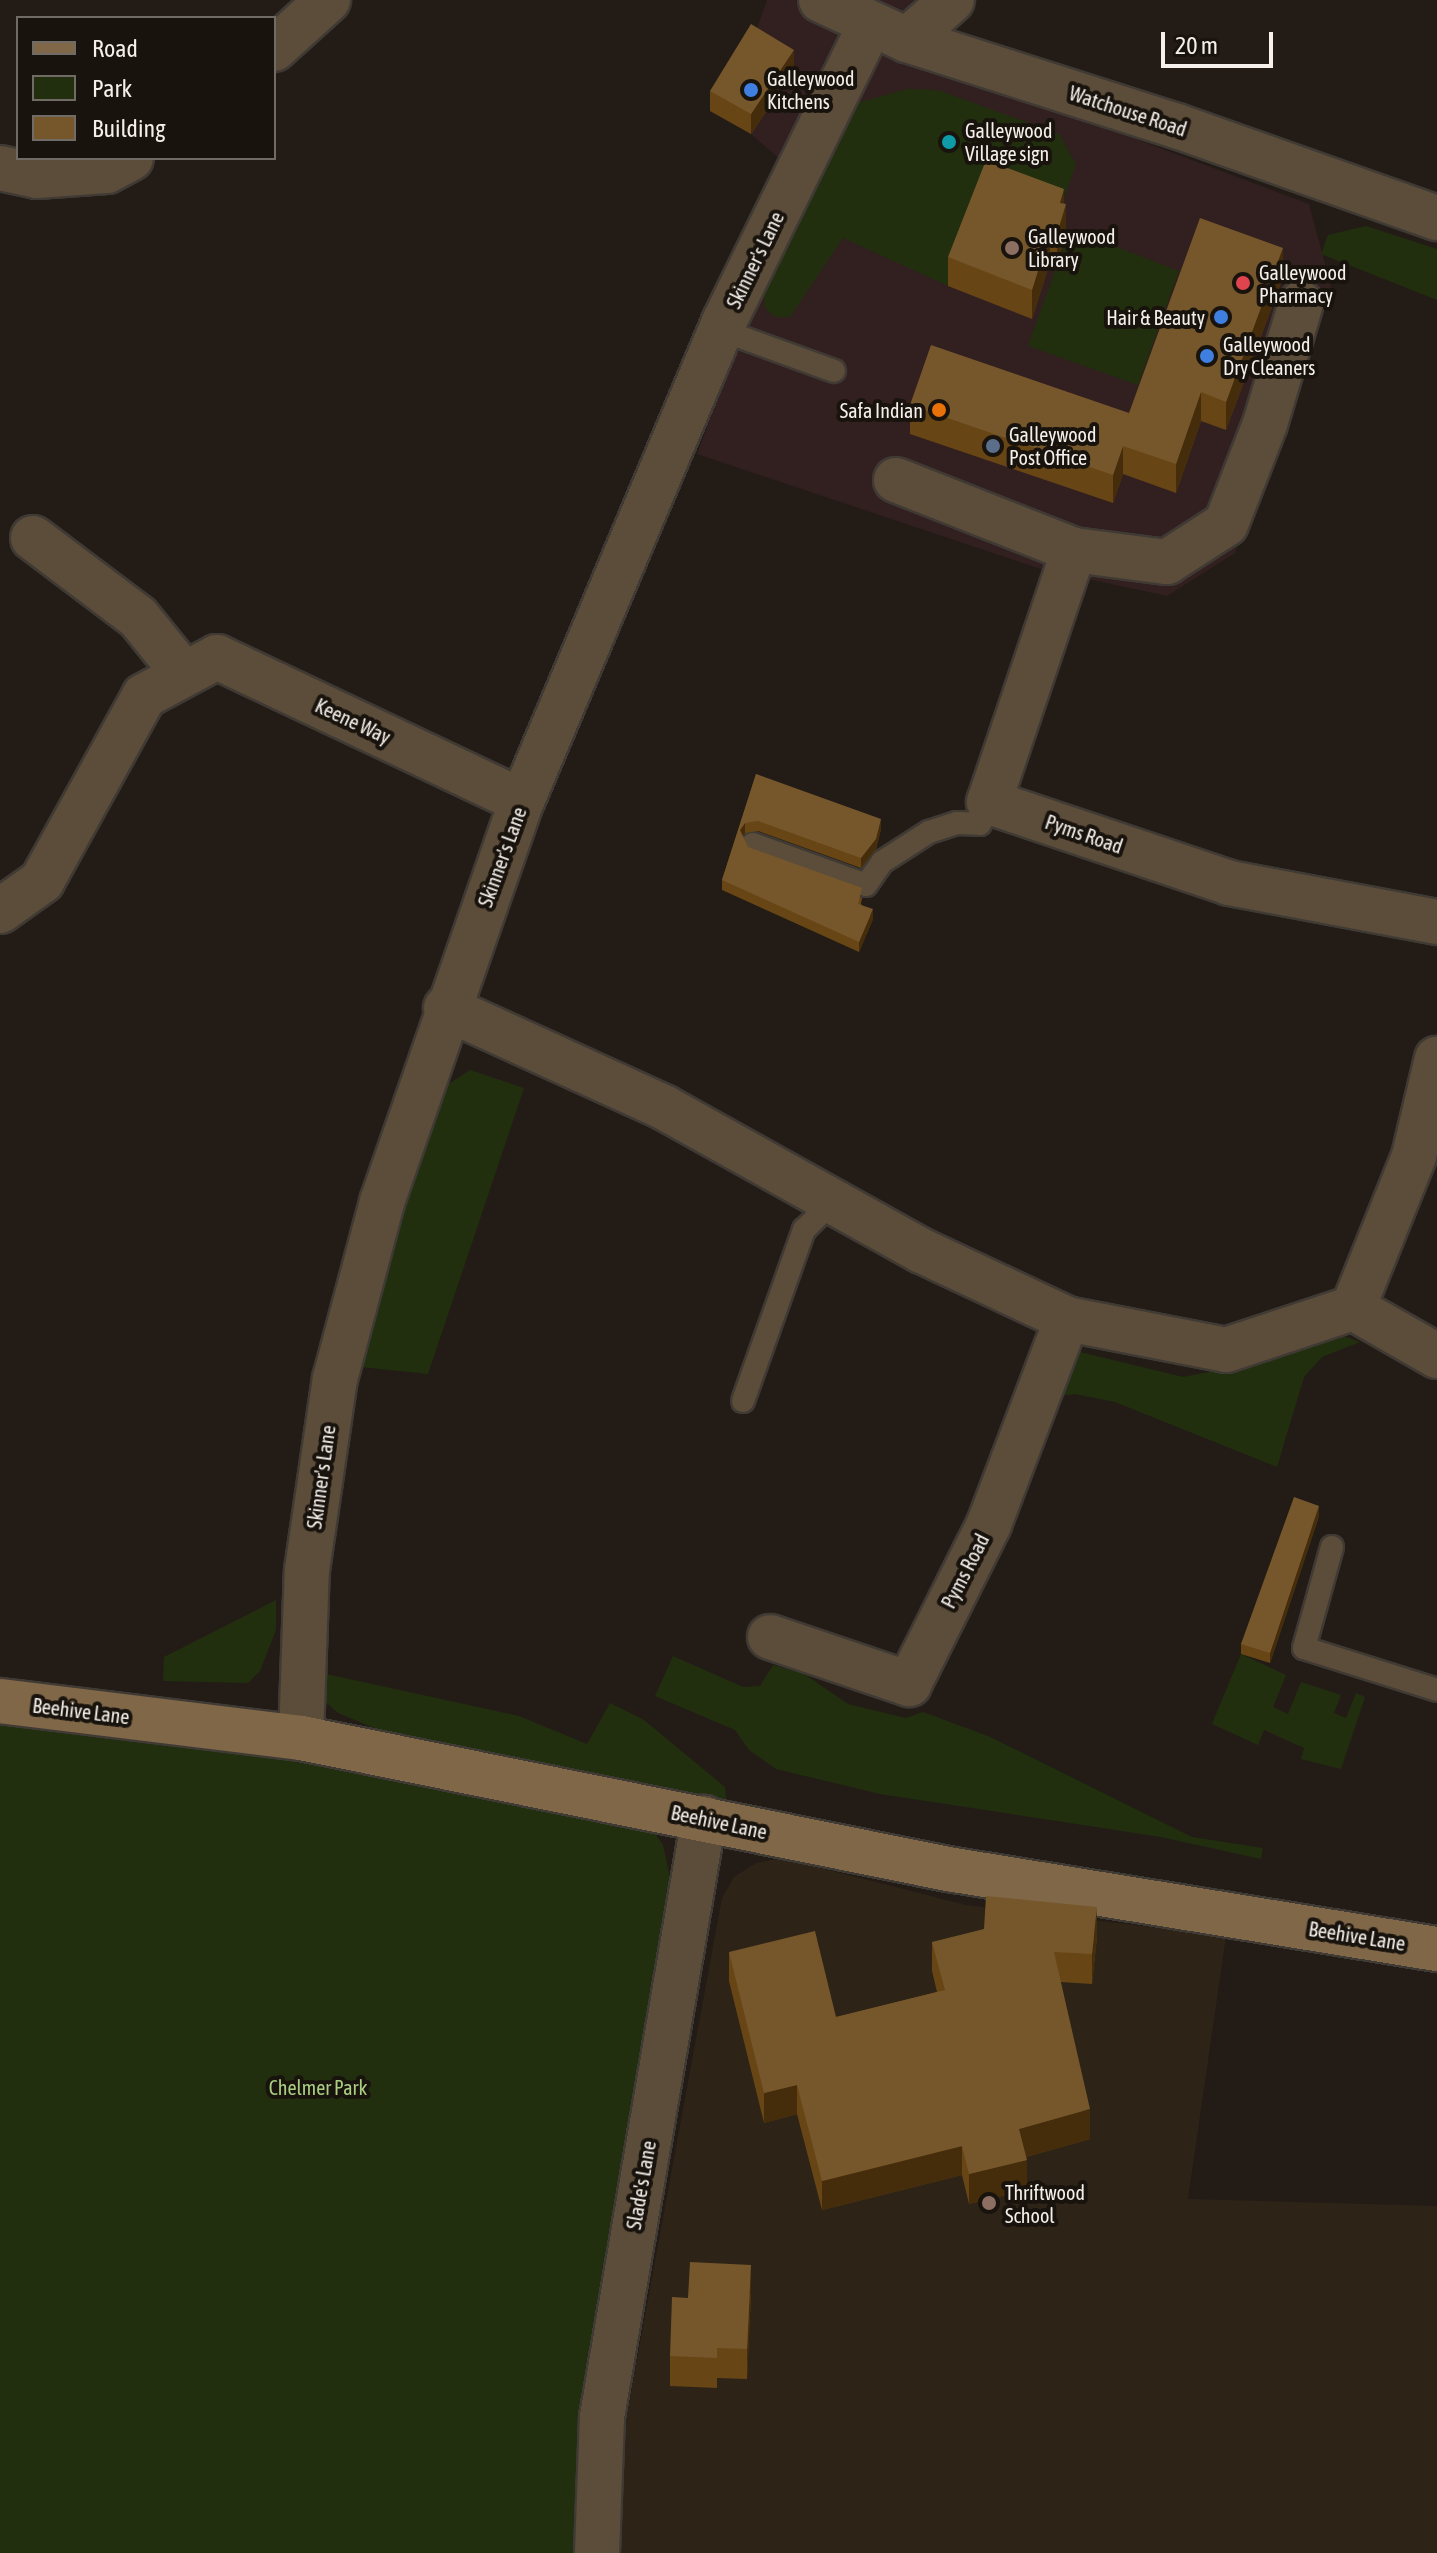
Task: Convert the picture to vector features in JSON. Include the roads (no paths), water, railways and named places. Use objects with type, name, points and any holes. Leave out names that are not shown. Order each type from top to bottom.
[{"type":"main road","name":"Beehive Lane","points":[[0,1701],[301,1738],[948,1869],[1437,1949]]},
{"type":"street","points":[[276,47],[328,0]]},
{"type":"street","name":"Watchouse Road","points":[[821,0],[889,32],[1191,131],[1437,218]]},
{"type":"street","points":[[889,32],[952,0]]},
{"type":"street","name":"Skinner's Lane","points":[[301,1738],[307,1570],[335,1379],[382,1202],[446,1008],[522,801],[721,330],[889,32]]},
{"type":"street","points":[[0,168],[37,176],[107,171],[127,160]]},
{"type":"street","points":[[896,480],[1074,550],[1167,562],[1226,524],[1265,424],[1301,303]]},
{"type":"street","points":[[33,538],[138,617],[184,674]]},
{"type":"street","points":[[989,802],[1074,550]]},
{"type":"street","name":"Keene Way","points":[[0,911],[42,881],[144,696],[217,657],[522,801]]},
{"type":"street","name":"Pyms Road","points":[[989,802],[1229,883],[1437,922]]},
{"type":"street","points":[[446,1008],[665,1108],[922,1251],[1067,1319],[1226,1350],[1353,1308],[1437,1356]]},
{"type":"street","points":[[1353,1308],[1414,1156],[1437,1059]]},
{"type":"street","name":"Pyms Road","points":[[770,1637],[909,1684],[989,1524],[1067,1319]]},
{"type":"street","name":"Slade's Lane","points":[[597,2553],[602,2417],[704,1818]]},
{"type":"lane","points":[[721,330],[834,371]]},
{"type":"lane","points":[[753,844],[866,885],[882,862],[929,832],[957,823],[980,824],[989,802]]},
{"type":"lane","points":[[743,1401],[804,1230],[833,1201]]},
{"type":"lane","points":[[1332,1547],[1304,1648],[1437,1690]]},
{"type":"place","name":"Galleywood Kitchens","points":[[751,90]]},
{"type":"place","name":"Galleywood Village sign","points":[[949,142]]},
{"type":"place","name":"Galleywood Library","points":[[1012,248]]},
{"type":"place","name":"Galleywood Pharmacy","points":[[1243,283]]},
{"type":"place","name":"Hair & Beauty","points":[[1221,317]]},
{"type":"place","name":"Galleywood Dry Cleaners","points":[[1207,356]]},
{"type":"place","name":"Safa Indian","points":[[939,410]]},
{"type":"place","name":"Galleywood Post Office","points":[[993,446]]},
{"type":"place","name":"Thriftwood School","points":[[989,2203]]},
{"type":"park label","name":"Chelmer Park","points":[[318,2087]]}]
